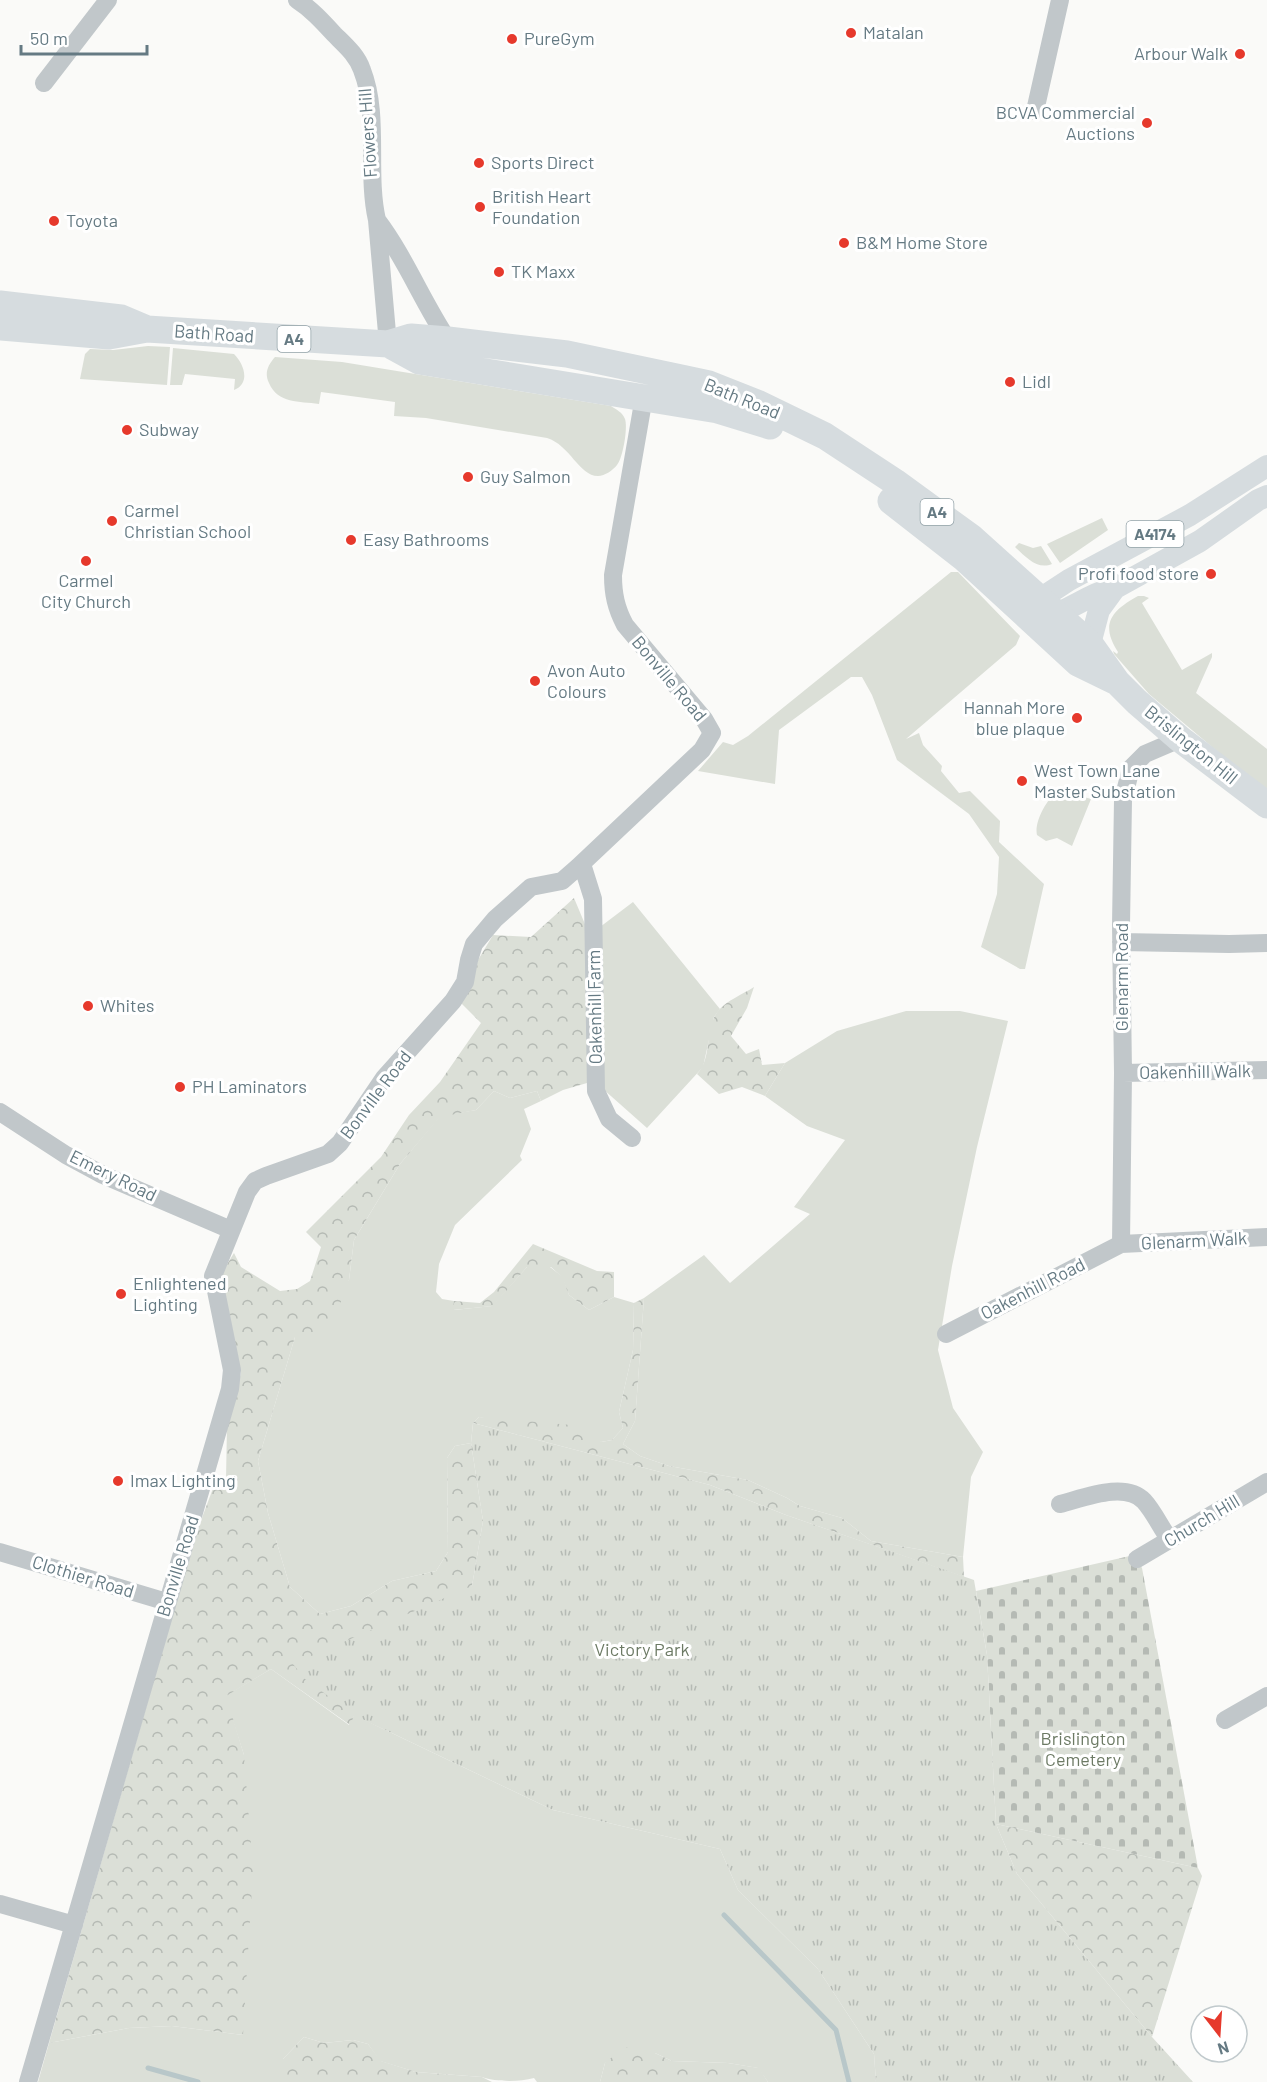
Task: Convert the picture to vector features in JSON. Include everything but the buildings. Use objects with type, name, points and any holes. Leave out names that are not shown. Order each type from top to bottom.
[{"type":"highway","name":"Bath Road","points":[[0,304],[121,318],[147,329]]},
{"type":"highway","name":"Bath Road","points":[[0,327],[109,336],[147,329],[388,344],[411,337],[448,339],[567,354],[709,384],[757,403],[825,436],[895,482],[972,538],[1044,611]]},
{"type":"highway","name":"Bath Road","points":[[388,344],[419,361],[718,410],[762,422],[797,440],[895,504],[964,558],[1044,611]]},
{"type":"highway","name":"Brislington Hill","points":[[1044,611],[1090,644],[1117,682],[1180,739],[1267,805]]},
{"type":"highway","name":"Brislington Hill","points":[[1044,611],[1078,663],[1117,682]]},
{"type":"main road","name":"A4174","points":[[1044,611],[1069,580],[1190,515],[1267,466]]},
{"type":"main road","name":"A4174","points":[[1044,611],[1115,588],[1200,541],[1267,496]]},
{"type":"main road","name":"A4174","points":[[1090,644],[1096,618],[1115,588]]},
{"type":"street","points":[[44,83],[108,0]]},
{"type":"street","name":"Flowers Hill","points":[[297,0],[309,8],[353,53],[362,68],[370,116],[372,187],[388,344]]},
{"type":"street","points":[[1035,111],[1060,0]]},
{"type":"street","name":"Flowers Hill","points":[[377,220],[392,240],[429,310],[448,339]]},
{"type":"street","name":"Bonville Road","points":[[28,2082],[231,1389],[232,1370],[213,1276],[247,1192],[255,1181],[328,1154],[340,1143],[384,1078],[453,1001],[465,982],[468,960],[474,944],[495,919],[531,888],[562,881],[582,864],[702,750],[712,733],[704,718],[625,625],[616,610],[613,575],[644,397]]},
{"type":"street","name":"Glenarm Road","points":[[1121,1244],[1123,1073],[1121,942],[1124,800],[1131,768],[1145,754],[1180,739]]},
{"type":"street","name":"Oakenhill Farm","points":[[582,864],[593,899],[596,1091],[609,1119],[632,1138]]},
{"type":"street","points":[[1121,942],[1267,943]]},
{"type":"street","name":"Oakenhill Walk","points":[[1123,1073],[1267,1070]]},
{"type":"street","name":"Emery Road","points":[[0,1112],[66,1155],[103,1175],[231,1230]]},
{"type":"street","name":"Glenarm Walk","points":[[1121,1244],[1267,1238]]},
{"type":"street","name":"Oakenhill Road","points":[[946,1334],[1121,1244]]},
{"type":"street","name":"Church Hill","points":[[1137,1559],[1267,1482]]},
{"type":"street","points":[[1060,1504],[1121,1490],[1135,1494],[1144,1502],[1170,1540]]},
{"type":"street","name":"Clothier Road","points":[[0,1552],[167,1602]]},
{"type":"street","points":[[1225,1720],[1267,1696]]},
{"type":"street","points":[[0,1904],[74,1925]]},
{"type":"green space","points":[[148,346],[170,347],[167,385],[80,379],[85,354],[90,349],[113,350]]},
{"type":"green space","points":[[173,348],[234,354],[243,368],[243,383],[234,390],[235,379],[185,374],[182,385],[170,385]]},
{"type":"green space","points":[[275,357],[342,362],[611,406],[621,413],[626,423],[621,456],[617,465],[606,474],[591,475],[562,447],[547,438],[426,418],[394,416],[395,402],[321,392],[319,404],[290,400],[278,395],[268,379],[268,369]]},
{"type":"green space","points":[[1102,518],[1108,530],[1060,563],[1047,544]]},
{"type":"green space","points":[[1019,543],[1033,548],[1041,546],[1052,564],[1041,565],[1032,562],[1015,547]]},
{"type":"green space","points":[[951,572],[958,572],[1020,636],[1016,645],[906,739],[919,733],[923,745],[942,766],[941,771],[959,793],[970,791],[1000,821],[999,842],[1044,884],[1025,969],[1020,969],[981,947],[997,894],[999,857],[969,814],[897,760],[872,695],[862,677],[851,677],[779,730],[775,784],[698,771],[723,742],[733,745],[748,736]]},
{"type":"green space","points":[[1138,596],[1149,598],[1142,603],[1182,670],[1212,653],[1196,693],[1267,749],[1267,793],[1149,694],[1114,654],[1113,651],[1117,654],[1118,652],[1112,642],[1109,625],[1116,612]]},
{"type":"green space","points":[[1067,792],[1091,799],[1072,846],[1057,838],[1046,841],[1037,835],[1037,824],[1045,806],[1057,793]]},
{"type":"green space","points":[[574,898],[587,929],[587,1083],[563,1090],[541,1101],[537,1091],[510,1098],[494,1091],[476,1110],[440,1117],[400,1164],[354,1240],[349,1280],[332,1325],[316,1338],[295,1337],[258,1461],[268,1513],[290,1587],[320,1614],[351,1606],[392,1581],[436,1571],[448,1552],[447,1458],[455,1446],[471,1443],[483,1521],[472,1586],[386,1730],[354,1716],[350,1725],[271,1669],[226,1696],[244,1755],[253,1871],[243,2035],[172,2026],[129,2028],[49,2043],[197,1531],[215,1483],[226,1479],[227,1425],[241,1373],[221,1274],[234,1253],[241,1267],[280,1291],[297,1289],[310,1281],[321,1247],[306,1232],[381,1157],[409,1115],[440,1082],[481,1023],[460,1002],[472,970],[493,935],[531,937]]},
{"type":"green space","points":[[633,902],[720,1009],[714,1017],[703,1067],[647,1128],[603,1089],[600,927]]},
{"type":"green space","points":[[754,987],[747,1008],[731,1036],[746,1054],[759,1049],[762,1065],[785,1063],[765,1096],[742,1087],[719,1094],[697,1074],[705,1060],[711,1026],[721,1007]]},
{"type":"green space","points":[[906,1011],[960,1011],[1008,1021],[977,1147],[952,1266],[938,1350],[953,1408],[983,1452],[971,1477],[963,1557],[871,1541],[842,1518],[800,1506],[748,1480],[669,1466],[640,1456],[623,1444],[635,1421],[644,1298],[704,1255],[730,1283],[810,1214],[794,1207],[845,1140],[807,1126],[765,1096],[785,1063],[837,1031]]},
{"type":"green space","points":[[494,1091],[510,1098],[537,1091],[541,1101],[524,1109],[531,1129],[520,1156],[522,1160],[455,1225],[439,1264],[436,1292],[442,1299],[454,1301],[454,1310],[492,1306],[527,1267],[550,1267],[563,1277],[569,1295],[589,1310],[614,1297],[634,1303],[633,1350],[619,1412],[623,1428],[612,1440],[601,1442],[479,1417],[473,1423],[471,1443],[455,1446],[447,1458],[448,1552],[436,1571],[392,1581],[351,1606],[320,1614],[290,1587],[268,1513],[258,1461],[295,1337],[349,1280],[354,1240],[400,1164],[440,1116],[476,1110]]},
{"type":"green space","points":[[533,1244],[597,1271],[614,1272],[614,1297],[589,1310],[569,1295],[562,1277],[551,1267],[527,1267],[493,1306],[453,1310],[454,1301],[480,1303],[494,1292]]},
{"type":"green space","points":[[644,1298],[635,1421],[623,1444],[640,1456],[669,1466],[748,1480],[800,1506],[842,1518],[871,1541],[963,1557],[964,1577],[786,1515],[710,1485],[473,1423],[479,1417],[583,1426],[601,1442],[612,1440],[623,1428],[619,1412],[633,1350],[634,1303]]},
{"type":"green space","name":"Victory Park","points":[[473,1423],[710,1485],[786,1515],[974,1580],[987,1655],[996,1824],[1017,1874],[1152,2037],[1193,2082],[876,2082],[874,2054],[818,1969],[738,1890],[720,1849],[553,1810],[354,1715],[305,1679],[293,1664],[472,1586],[483,1521],[471,1443]]},
{"type":"green space","name":"Brislington Cemetery","points":[[1134,1555],[1142,1568],[1198,1868],[996,1824],[987,1655],[976,1591]]},
{"type":"green space","points":[[271,1669],[349,1725],[354,1715],[553,1810],[720,1849],[738,1890],[818,1969],[874,2054],[876,2082],[768,2082],[758,2068],[728,2063],[672,2061],[655,2053],[605,2063],[600,2082],[537,2082],[534,2078],[501,2081],[482,2077],[416,2072],[380,2061],[368,2044],[353,2040],[324,2043],[304,2037],[283,2059],[283,2082],[38,2082],[49,2043],[129,2028],[172,2026],[243,2035],[244,1755],[225,1696]]},
{"type":"green space","points":[[996,1824],[1198,1868],[1202,1876],[1152,2037],[1017,1874]]},
{"type":"green space","points":[[304,2037],[324,2043],[353,2040],[368,2044],[381,2061],[416,2072],[482,2077],[492,2082],[283,2082],[283,2059]]},
{"type":"green space","points":[[624,2047],[655,2053],[672,2061],[728,2063],[759,2068],[768,2082],[600,2082],[605,2063]]},
{"type":"waterway","points":[[724,1915],[836,2030],[849,2082]]},
{"type":"waterway","points":[[148,2068],[198,2082]]},
{"type":"place","name":"Matalan","points":[[851,33]]},
{"type":"place","name":"PureGym","points":[[512,39]]},
{"type":"place","name":"Arbour Walk","points":[[1240,54]]},
{"type":"place","name":"BCVA Commercial Auctions","points":[[1147,123]]},
{"type":"place","name":"Sports Direct","points":[[479,163]]},
{"type":"place","name":"British Heart Foundation","points":[[480,207]]},
{"type":"place","name":"Toyota","points":[[54,221]]},
{"type":"place","name":"B&M Home Store","points":[[844,243]]},
{"type":"place","name":"TK Maxx","points":[[499,272]]},
{"type":"place","name":"Lidl","points":[[1010,382]]},
{"type":"place","name":"Subway","points":[[127,430]]},
{"type":"place","name":"Guy Salmon","points":[[468,477]]},
{"type":"place","name":"Carmel Christian School","points":[[112,521]]},
{"type":"place","name":"Easy Bathrooms","points":[[351,540]]},
{"type":"place","name":"Carmel City Church","points":[[86,561]]},
{"type":"place","name":"Profi food store","points":[[1211,574]]},
{"type":"place","name":"Avon Auto Colours","points":[[535,681]]},
{"type":"place","name":"Hannah More blue plaque","points":[[1077,718]]},
{"type":"place","name":"West Town Lane Master Substation","points":[[1022,781]]},
{"type":"place","name":"Whites","points":[[88,1006]]},
{"type":"place","name":"PH Laminators","points":[[180,1087]]},
{"type":"place","name":"Enlightened Lighting","points":[[121,1294]]},
{"type":"place","name":"Imax Lighting","points":[[118,1481]]}]
